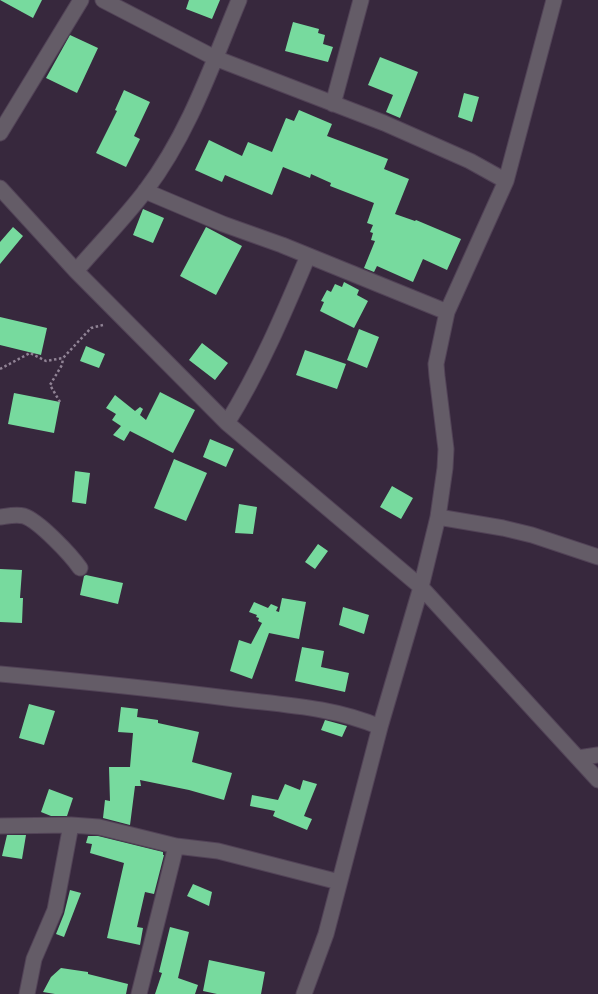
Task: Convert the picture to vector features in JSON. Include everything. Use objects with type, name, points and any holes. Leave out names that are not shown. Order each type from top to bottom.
[{"type":"street","points":[[0,133],[81,0]]},
{"type":"street","points":[[103,0],[215,58],[384,123],[470,162],[506,182]]},
{"type":"street","points":[[76,271],[145,191],[173,148],[193,112],[239,0]]},
{"type":"street","points":[[333,104],[361,0]]},
{"type":"street","points":[[304,994],[326,934],[380,727],[421,587],[438,517],[446,449],[436,364],[447,312],[506,182],[554,0]]},
{"type":"street","points":[[0,188],[76,271],[228,423],[421,587],[598,780]]},
{"type":"street","points":[[145,191],[223,224],[447,312]]},
{"type":"street","points":[[228,423],[249,388],[279,326],[308,256]]},
{"type":"street","points":[[0,517],[15,515],[24,516],[32,520],[51,536],[80,568]]},
{"type":"street","points":[[438,517],[503,528],[598,557]]},
{"type":"street","points":[[0,674],[198,694],[320,710],[356,717],[380,727]]},
{"type":"street","points":[[578,758],[598,755]]},
{"type":"street","points":[[0,826],[70,825],[99,828],[176,846],[218,851],[339,882]]},
{"type":"street","points":[[27,994],[34,959],[55,910],[70,825]]},
{"type":"street","points":[[139,994],[176,846]]},
{"type":"path","points":[[60,402],[50,385],[62,365],[63,358],[91,328],[103,324]]},
{"type":"path","points":[[0,369],[30,353],[46,361],[63,358]]},
{"type":"building","points":[[0,0],[42,0],[33,18]]},
{"type":"building","points":[[189,0],[220,0],[212,19],[186,9]]},
{"type":"building","points":[[293,22],[319,29],[318,33],[325,35],[323,44],[333,47],[328,62],[285,51]]},
{"type":"building","points":[[70,35],[98,48],[77,93],[46,78]]},
{"type":"building","points":[[380,57],[418,72],[400,118],[386,112],[393,95],[368,85]]},
{"type":"building","points":[[124,90],[150,102],[134,136],[140,139],[126,167],[96,153],[117,111],[115,110]]},
{"type":"building","points":[[464,93],[479,97],[472,122],[458,117]]},
{"type":"building","points":[[299,110],[332,124],[327,136],[388,159],[384,169],[409,179],[395,214],[416,220],[461,239],[447,270],[423,259],[413,282],[377,266],[374,272],[364,268],[375,241],[371,240],[373,233],[370,232],[373,225],[367,223],[374,203],[330,186],[331,183],[311,174],[310,178],[283,167],[272,195],[225,175],[222,182],[195,170],[209,140],[242,156],[248,142],[272,152],[286,118],[294,121]]},
{"type":"building","points":[[143,209],[164,218],[153,243],[133,235]]},
{"type":"building","points":[[13,227],[23,236],[0,264],[0,242]]},
{"type":"building","points":[[206,227],[242,246],[216,295],[180,276]]},
{"type":"building","points":[[344,282],[359,290],[357,295],[368,301],[354,328],[320,311],[324,302],[321,301],[327,290],[331,292],[335,284],[342,287]]},
{"type":"building","points":[[0,317],[47,328],[41,355],[0,345]]},
{"type":"building","points":[[359,329],[379,337],[367,368],[347,360]]},
{"type":"building","points":[[202,343],[228,363],[215,380],[189,360]]},
{"type":"building","points":[[86,346],[105,354],[99,368],[80,361]]},
{"type":"building","points":[[305,350],[346,364],[337,389],[296,375]]},
{"type":"building","points":[[160,392],[195,410],[173,453],[130,431],[124,441],[113,435],[121,426],[112,420],[116,414],[106,408],[115,395],[135,411],[140,407],[143,409],[140,415],[146,420]]},
{"type":"building","points":[[14,393],[60,402],[54,433],[8,424]]},
{"type":"building","points":[[210,439],[234,449],[226,467],[203,457]]},
{"type":"building","points":[[174,459],[207,473],[186,521],[154,508]]},
{"type":"building","points":[[75,471],[90,473],[86,504],[72,502]]},
{"type":"building","points":[[392,486],[413,498],[401,519],[380,507]]},
{"type":"building","points":[[239,504],[257,507],[253,534],[235,533]]},
{"type":"building","points":[[318,544],[328,551],[315,569],[305,562]]},
{"type":"building","points":[[0,569],[22,570],[20,598],[23,598],[22,623],[0,622]]},
{"type":"building","points":[[84,576],[123,583],[118,604],[80,595]]},
{"type":"building","points":[[282,598],[306,602],[299,639],[269,633],[252,679],[230,671],[239,640],[251,644],[262,623],[258,621],[257,615],[249,612],[254,602],[268,608],[271,604],[278,607],[276,611],[279,612]]},
{"type":"building","points":[[343,607],[369,615],[364,634],[339,625]]},
{"type":"building","points":[[302,647],[324,651],[321,667],[349,673],[345,692],[295,681]]},
{"type":"building","points":[[29,704],[55,711],[44,745],[19,738]]},
{"type":"building","points":[[121,707],[138,709],[137,717],[158,720],[158,723],[199,732],[192,762],[232,773],[224,800],[189,790],[140,780],[141,786],[135,786],[130,825],[103,818],[105,800],[110,801],[109,767],[130,767],[133,733],[118,732]]},
{"type":"building","points":[[325,720],[347,726],[342,737],[321,730]]},
{"type":"building","points":[[303,780],[317,784],[304,816],[312,819],[307,830],[273,816],[275,811],[250,806],[252,795],[278,800],[285,784],[300,790]]},
{"type":"building","points":[[49,789],[73,798],[67,816],[51,816],[41,812]]},
{"type":"building","points":[[7,835],[26,835],[22,859],[2,856]]},
{"type":"building","points":[[88,836],[98,836],[163,852],[164,855],[154,894],[145,892],[137,927],[143,928],[140,945],[107,938],[124,863],[90,853],[92,844],[86,843]]},
{"type":"building","points":[[193,884],[212,892],[209,906],[187,896]]},
{"type":"building","points":[[70,890],[81,893],[64,937],[56,934],[64,914]]},
{"type":"building","points":[[170,927],[189,932],[178,978],[198,985],[195,994],[155,994],[162,973],[159,972]]},
{"type":"building","points":[[209,960],[265,972],[261,994],[217,994],[203,991]]},
{"type":"building","points":[[61,968],[88,972],[88,974],[128,984],[126,994],[55,994],[43,992],[51,977]]}]
